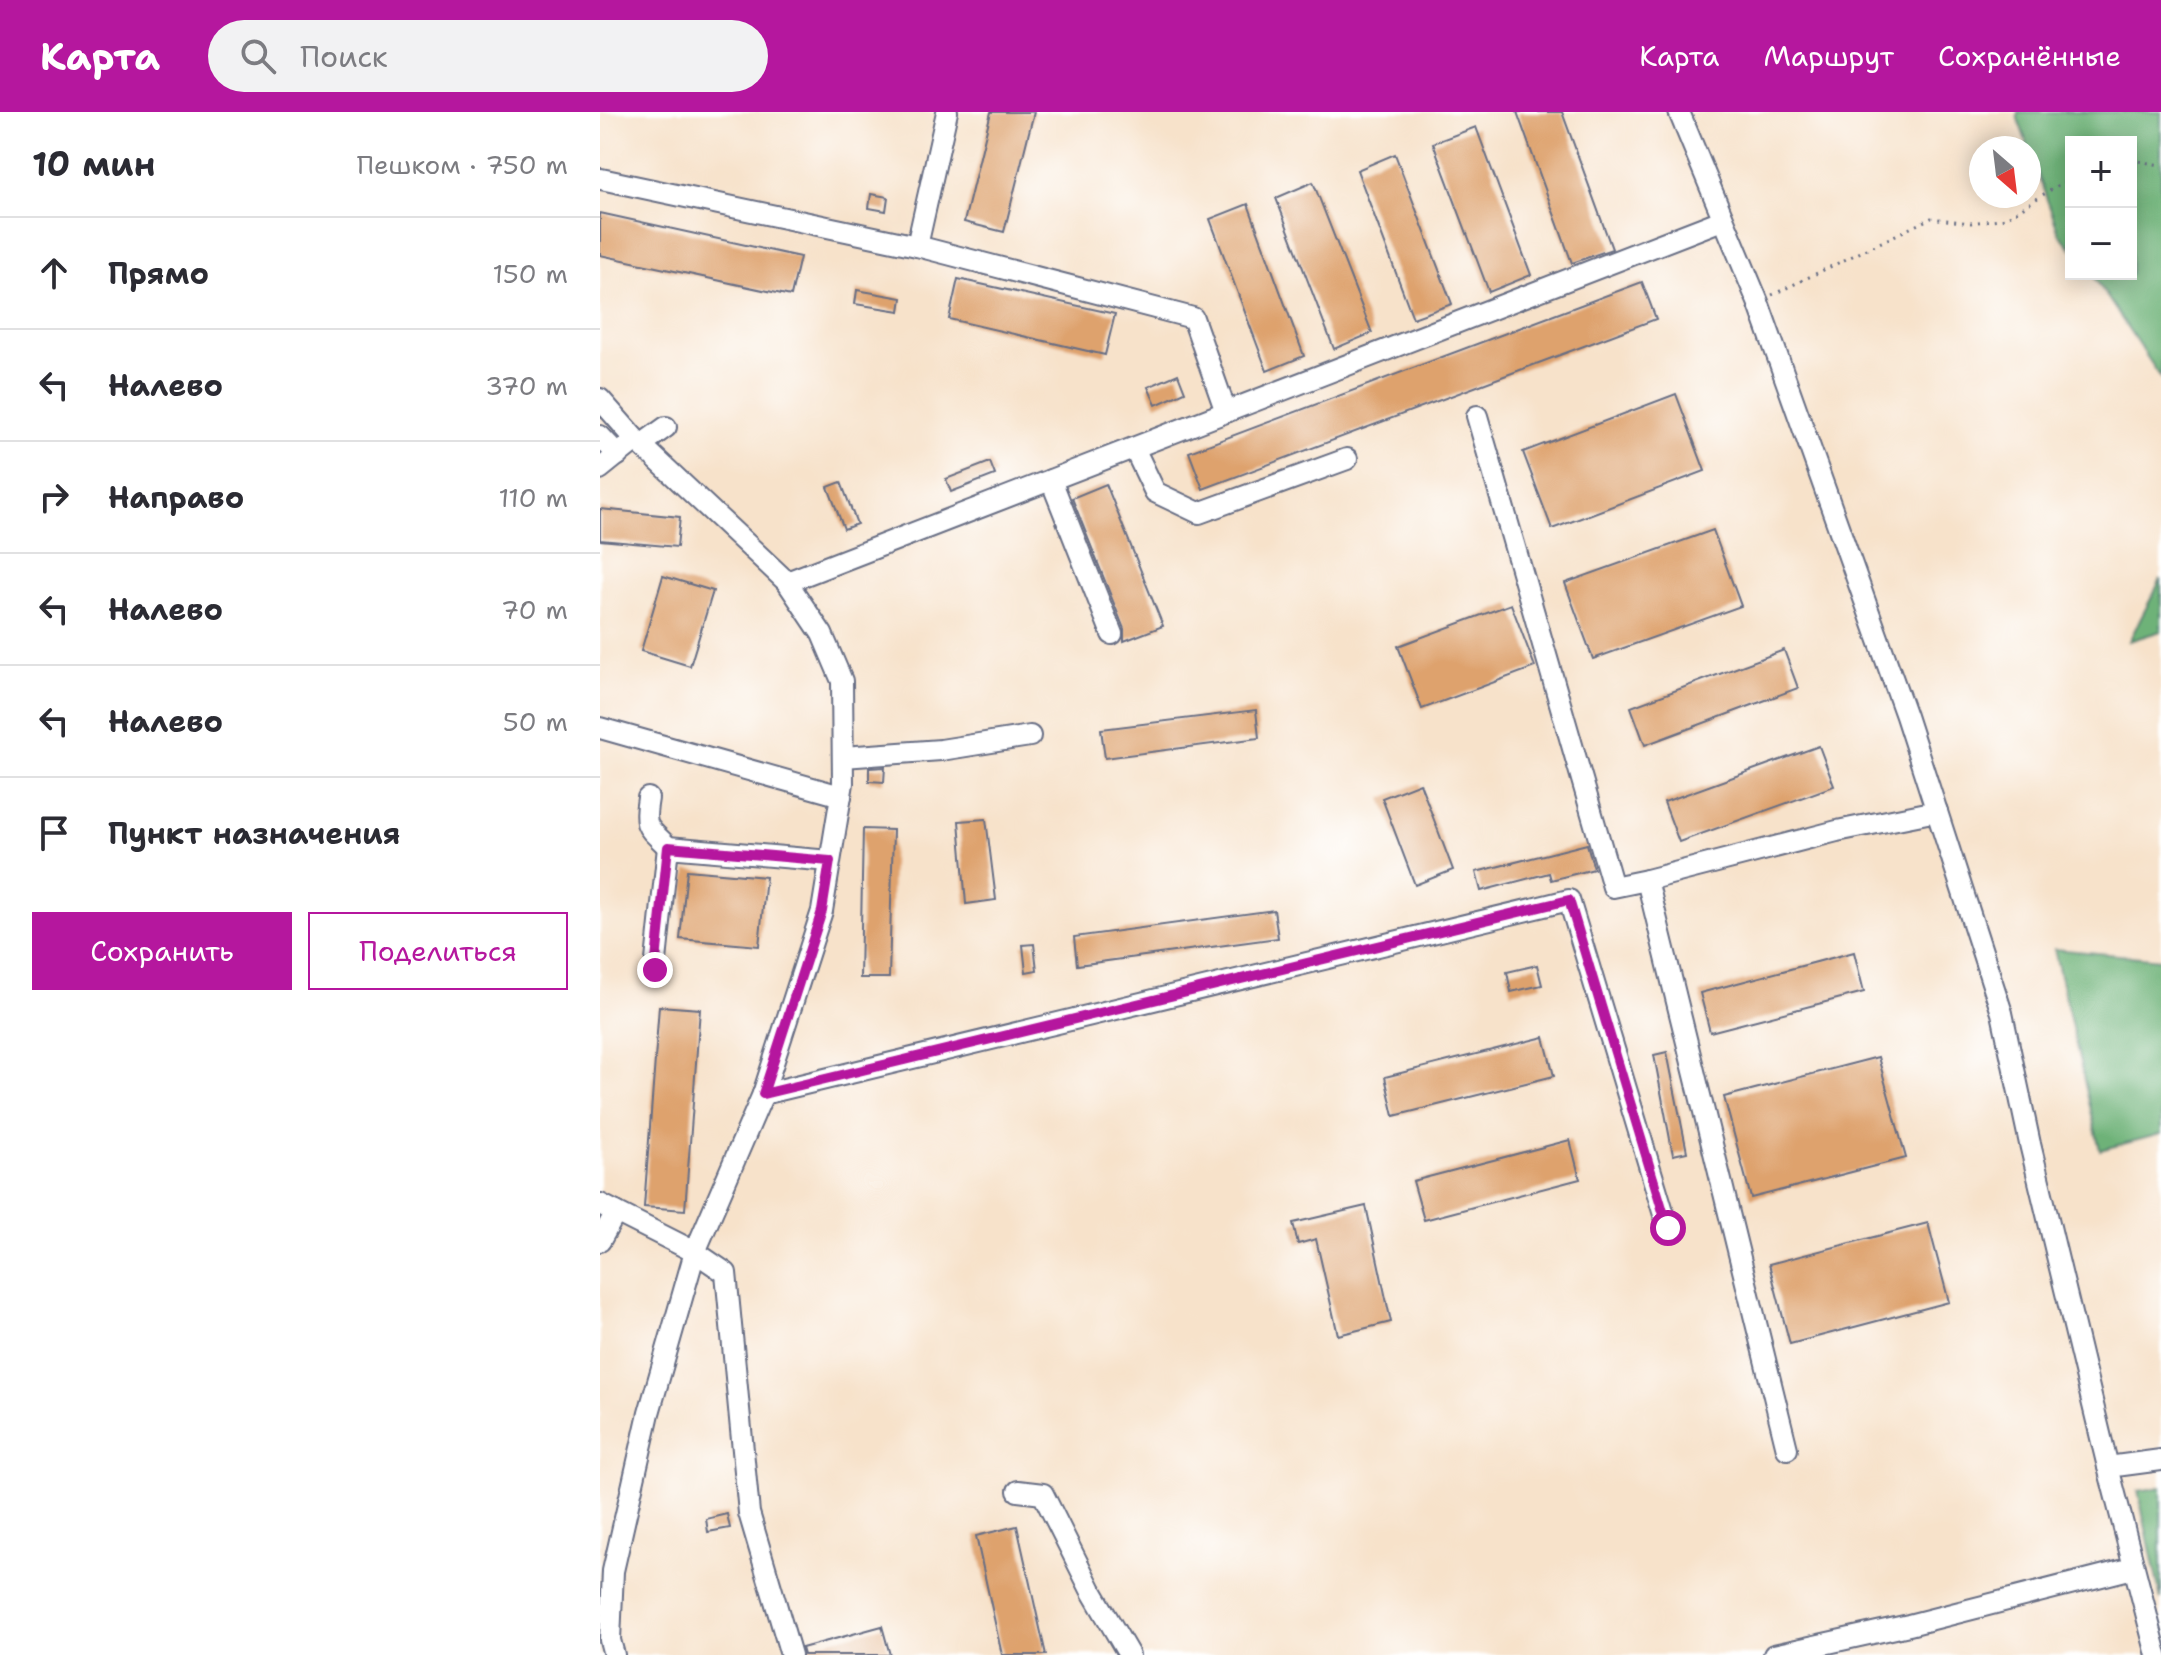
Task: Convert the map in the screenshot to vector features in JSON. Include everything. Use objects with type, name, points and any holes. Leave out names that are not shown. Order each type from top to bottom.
[{"type":"street","points":[[917,246],[947,112]]},
{"type":"street","points":[[1679,112],[1758,302],[1906,716],[2002,1013],[2030,1144],[2157,1655]]},
{"type":"street","points":[[601,179],[917,246],[1193,318],[1226,412]]},
{"type":"street","points":[[787,582],[1722,220]]},
{"type":"street","points":[[600,399],[638,443],[787,582],[822,634],[842,681],[843,757],[841,796],[822,911],[763,1094],[695,1252],[649,1413],[613,1571],[610,1640],[614,1655]]},
{"type":"street","points":[[1477,416],[1613,887],[1837,831],[1937,811]]},
{"type":"street","points":[[600,469],[666,427]]},
{"type":"street","points":[[600,436],[618,455]]},
{"type":"street","points":[[1134,448],[1155,492],[1199,513],[1347,459]]},
{"type":"street","points":[[1051,480],[1112,634]]},
{"type":"street","points":[[600,728],[841,796]]},
{"type":"street","points":[[843,757],[941,750],[1030,736]]},
{"type":"street","points":[[648,798],[645,820],[668,847],[830,861]]},
{"type":"street","points":[[655,970],[668,847]]},
{"type":"street","points":[[1647,880],[1787,1449]]},
{"type":"street","points":[[763,1094],[1569,900],[1668,1228]]},
{"type":"street","points":[[600,1241],[608,1208],[695,1252],[726,1273],[749,1513],[791,1655]]},
{"type":"street","points":[[2108,1467],[2161,1460]]},
{"type":"street","points":[[1018,1491],[1043,1494],[1091,1590],[1129,1655]]},
{"type":"street","points":[[1774,1655],[1909,1625],[2133,1568]]},
{"type":"path","points":[[2137,161],[2161,165]]},
{"type":"path","points":[[1758,302],[1931,218],[1971,223],[2006,218],[2065,181]]},
{"type":"green space","points":[[2018,112],[2161,112],[2161,378],[2096,280],[2137,280],[2137,136],[2065,136],[2065,240],[2059,233],[2041,183],[2041,136],[2024,136]]},
{"type":"green space","points":[[2161,579],[2161,631],[2129,641]]},
{"type":"green space","points":[[2054,949],[2161,959],[2161,1134],[2100,1150]]},
{"type":"green space","points":[[2161,1487],[2161,1600],[2138,1491]]},
{"type":"building","points":[[991,112],[1034,112],[1004,232],[964,222]]},
{"type":"building","points":[[1517,112],[1562,112],[1612,249],[1572,263]]},
{"type":"building","points":[[1476,127],[1531,275],[1489,292],[1433,143]]},
{"type":"building","points":[[1395,154],[1452,304],[1413,318],[1357,170]]},
{"type":"building","points":[[1313,182],[1372,333],[1334,349],[1276,198]]},
{"type":"building","points":[[871,194],[888,197],[886,211],[869,208]]},
{"type":"building","points":[[1248,204],[1304,356],[1267,371],[1210,219]]},
{"type":"building","points":[[600,213],[800,257],[791,296],[600,255]]},
{"type":"building","points":[[958,279],[1115,314],[1105,355],[949,319]]},
{"type":"building","points":[[1642,282],[1656,319],[1203,489],[1189,452]]},
{"type":"building","points":[[857,290],[902,298],[900,311],[855,304]]},
{"type":"building","points":[[1178,374],[1185,392],[1156,405],[1148,387]]},
{"type":"building","points":[[1676,394],[1705,471],[1552,529],[1523,452]]},
{"type":"building","points":[[990,462],[995,475],[951,492],[946,479]]},
{"type":"building","points":[[841,482],[857,524],[844,529],[828,487]]},
{"type":"building","points":[[1106,484],[1163,626],[1124,641],[1124,629],[1072,498]]},
{"type":"building","points":[[600,509],[680,517],[677,547],[600,540]]},
{"type":"building","points":[[1713,530],[1741,606],[1593,659],[1565,583]]},
{"type":"building","points":[[663,576],[713,591],[690,666],[641,651]]},
{"type":"building","points":[[1511,604],[1535,667],[1422,709],[1398,646]]},
{"type":"building","points":[[1784,650],[1798,688],[1645,745],[1631,707]]},
{"type":"building","points":[[1256,710],[1259,738],[1105,758],[1101,729]]},
{"type":"building","points":[[1819,746],[1834,786],[1679,842],[1664,802]]},
{"type":"building","points":[[885,767],[884,782],[869,781],[869,768]]},
{"type":"building","points":[[1420,783],[1453,870],[1415,885],[1382,798]]},
{"type":"building","points":[[986,819],[996,900],[966,904],[959,821]]},
{"type":"building","points":[[863,829],[893,830],[889,978],[860,978]]},
{"type":"building","points":[[1587,844],[1594,869],[1551,880],[1549,873],[1481,891],[1476,872]]},
{"type":"building","points":[[687,870],[766,877],[759,946],[680,939]]},
{"type":"building","points":[[1274,910],[1278,938],[1077,965],[1074,937]]},
{"type":"building","points":[[1034,944],[1037,970],[1026,972],[1023,945]]},
{"type":"building","points":[[1854,952],[1864,992],[1710,1032],[1700,993]]},
{"type":"building","points":[[1537,965],[1542,985],[1511,992],[1507,972]]},
{"type":"building","points":[[659,1006],[700,1009],[685,1210],[644,1207]]},
{"type":"building","points":[[1544,1037],[1554,1076],[1394,1116],[1385,1077]]},
{"type":"building","points":[[1667,1052],[1687,1152],[1673,1155],[1654,1055]]},
{"type":"building","points":[[1878,1057],[1906,1158],[1751,1198],[1724,1097]]},
{"type":"building","points":[[1570,1140],[1580,1179],[1424,1220],[1413,1181]]},
{"type":"building","points":[[1366,1206],[1391,1322],[1338,1335],[1316,1239],[1298,1244],[1293,1223]]},
{"type":"building","points":[[1928,1223],[1949,1302],[1790,1344],[1769,1264]]},
{"type":"building","points":[[727,1514],[730,1528],[708,1532],[706,1519]]},
{"type":"building","points":[[1017,1526],[1046,1655],[1002,1655],[976,1536]]},
{"type":"building","points":[[882,1626],[890,1655],[804,1655],[802,1648]]},
{"type":"route","points":[[655,970],[668,847],[830,861],[822,911],[763,1094],[1569,900],[1668,1228]]}]
